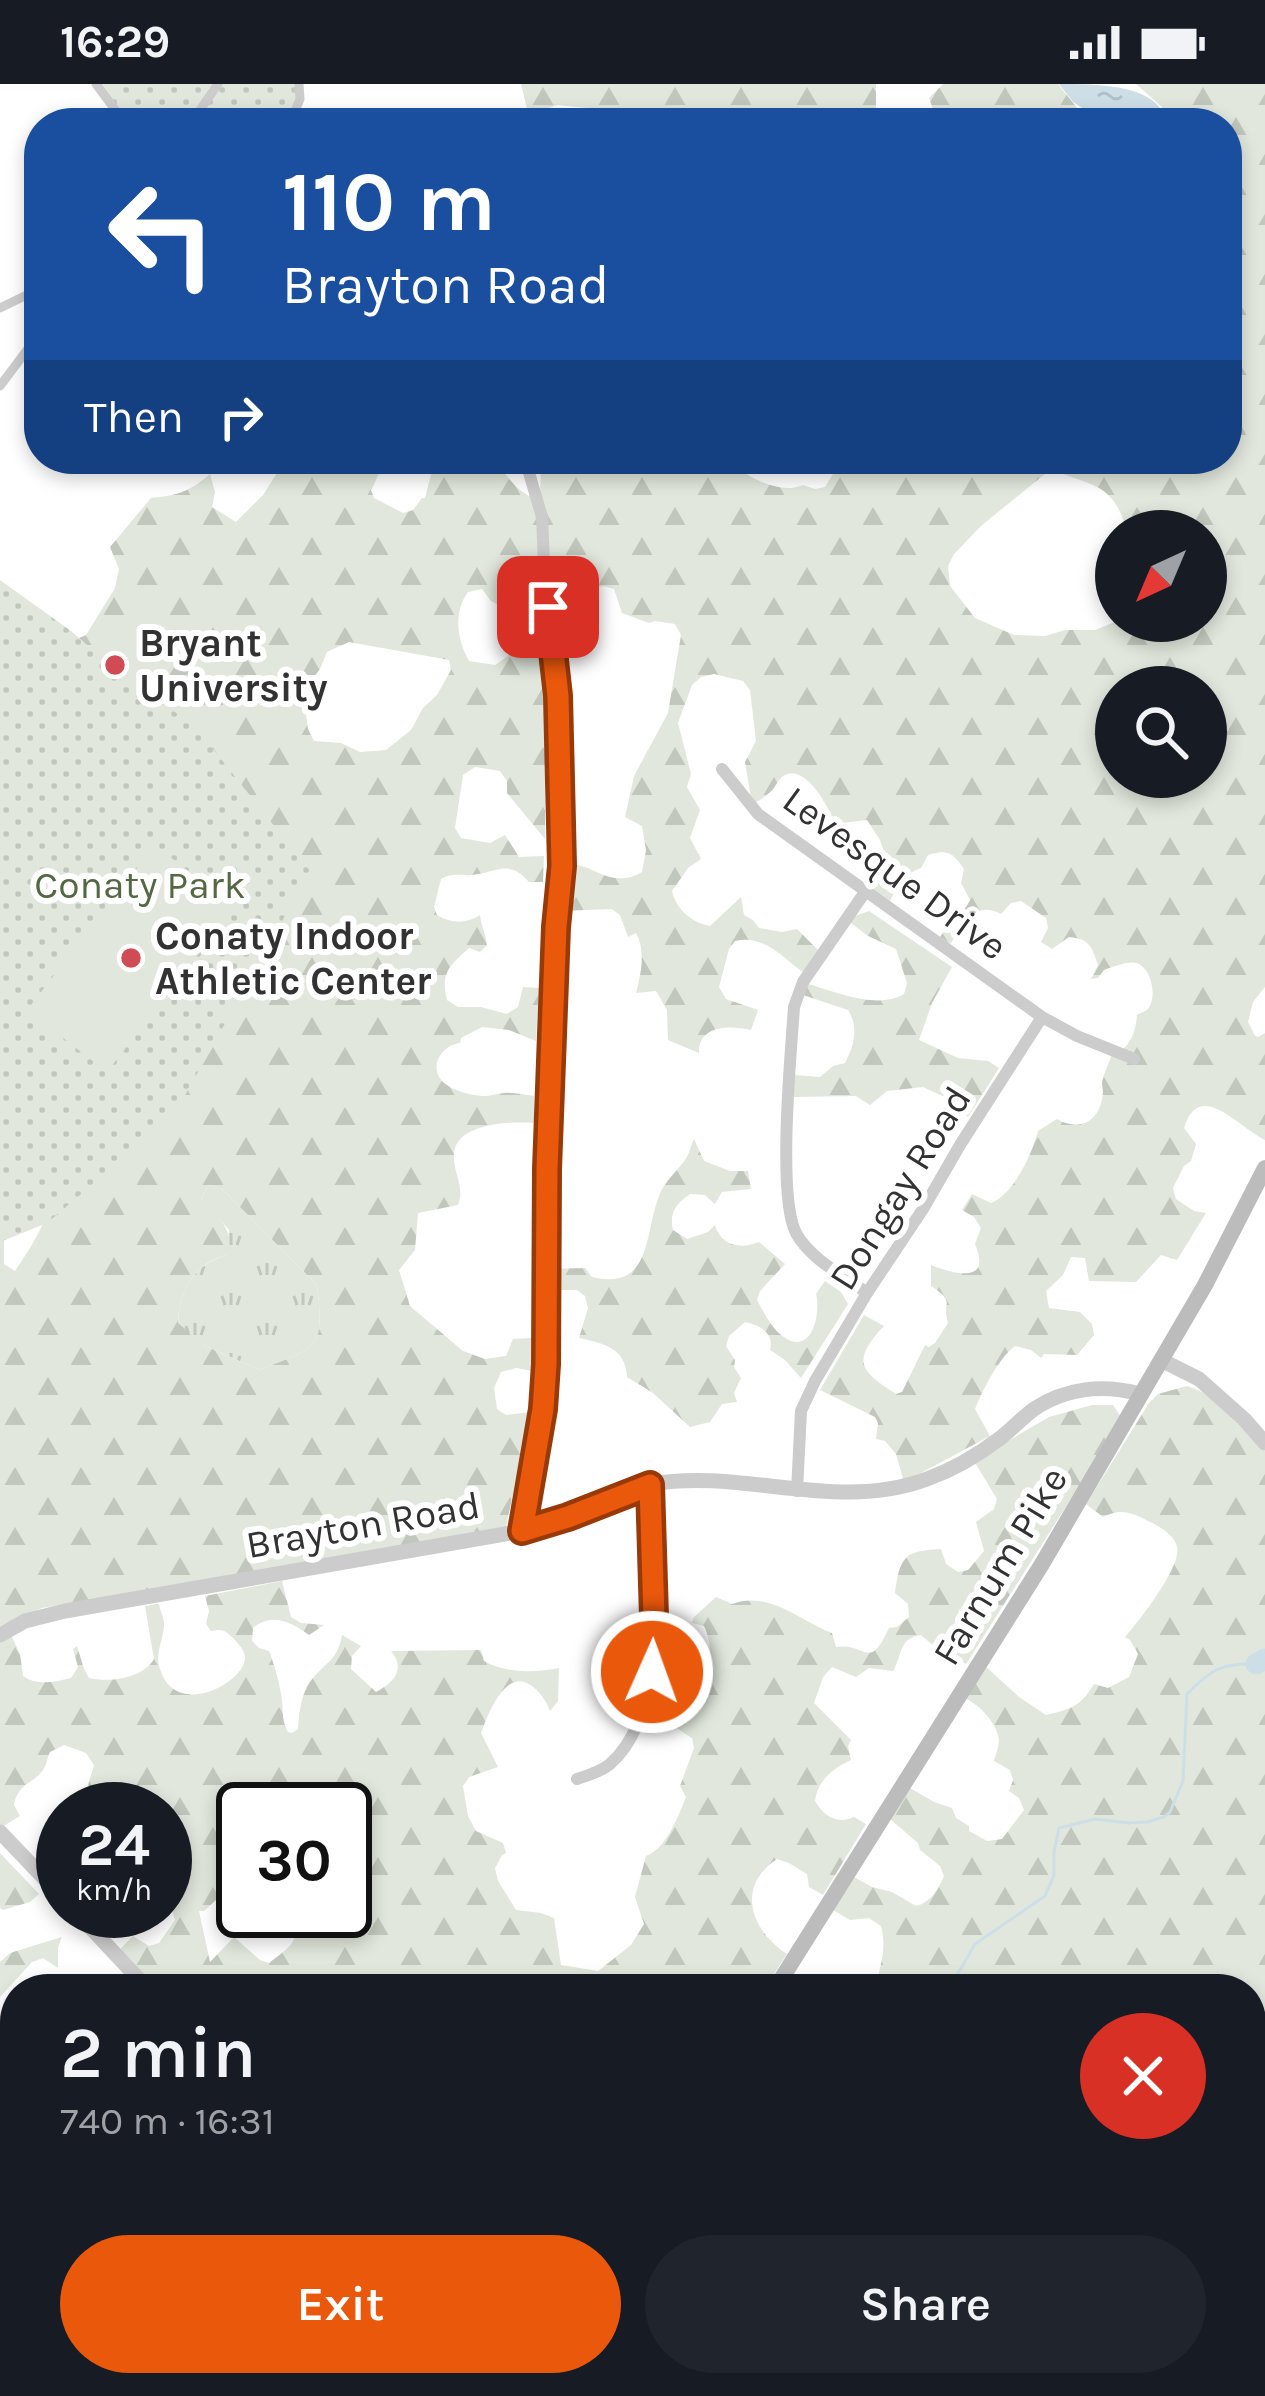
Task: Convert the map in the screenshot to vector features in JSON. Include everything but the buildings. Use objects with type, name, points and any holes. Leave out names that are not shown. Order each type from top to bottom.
[{"type":"main road","name":"Farnum Pike","points":[[784,1974],[1042,1564],[1205,1285],[1265,1168]]},
{"type":"street","points":[[0,386],[24,354]]},
{"type":"street","points":[[522,1531],[546,1364],[547,1169],[562,866],[558,696],[542,517],[529,474]]},
{"type":"street","name":"Levesque Drive","points":[[722,769],[758,814],[1042,1017]]},
{"type":"street","points":[[866,892],[803,982],[794,1007],[787,1167],[788,1206],[795,1232],[812,1253],[867,1293]]},
{"type":"street","points":[[1042,1017],[1133,1059]]},
{"type":"street","name":"Dongay Road","points":[[797,1491],[801,1412],[815,1381],[1042,1017]]},
{"type":"street","points":[[1162,1360],[1199,1379],[1265,1443]]},
{"type":"street","name":"Brayton Road","points":[[0,1635],[25,1621],[65,1611],[522,1531],[650,1485],[689,1482],[797,1491],[886,1490],[926,1480],[963,1462],[1036,1408],[1076,1390],[1116,1387],[1140,1394]]},
{"type":"street","points":[[577,1780],[607,1768],[625,1749],[644,1714],[652,1672],[654,1617],[650,1485]]},
{"type":"street","points":[[0,1832],[36,1870]]},
{"type":"street","points":[[100,1938],[134,1974]]},
{"type":"green space","points":[[96,84],[299,84],[296,108],[114,108]]},
{"type":"green space","points":[[521,84],[876,84],[876,108],[527,108]]},
{"type":"green space","points":[[943,84],[1058,84],[1077,108],[933,108],[929,98]]},
{"type":"green space","points":[[1136,84],[1265,84],[1265,987],[1253,1002],[1248,1022],[1255,1036],[1265,1033],[1265,1140],[1209,1106],[1191,1114],[1184,1128],[1196,1144],[1173,1188],[1176,1199],[1206,1213],[1177,1260],[1161,1255],[1136,1282],[1089,1281],[1085,1258],[1071,1257],[1063,1275],[1046,1291],[1049,1308],[1080,1312],[1092,1324],[1094,1335],[1077,1355],[1044,1354],[1041,1358],[1015,1346],[997,1366],[975,1409],[990,1436],[904,1482],[896,1454],[885,1441],[876,1439],[875,1417],[820,1390],[864,1315],[884,1326],[867,1348],[864,1364],[884,1386],[896,1394],[902,1392],[925,1345],[935,1343],[948,1323],[946,1299],[931,1286],[931,1265],[967,1273],[979,1266],[975,1244],[981,1228],[962,1210],[972,1194],[991,1203],[1007,1191],[1027,1162],[1038,1131],[1057,1119],[1074,1125],[1094,1117],[1112,1054],[1128,1044],[1137,1015],[1150,1005],[1149,977],[1142,966],[1132,963],[1104,970],[1091,979],[1098,965],[1089,945],[1069,937],[1052,949],[1041,942],[1048,928],[1046,918],[1021,901],[1011,903],[1001,914],[977,912],[950,944],[940,937],[970,900],[961,883],[964,869],[957,859],[945,853],[928,855],[890,901],[864,883],[885,856],[867,820],[834,824],[815,788],[790,773],[752,804],[745,762],[756,741],[750,690],[743,681],[714,674],[692,685],[678,723],[691,774],[687,787],[700,810],[690,838],[701,859],[672,891],[674,898],[686,914],[710,926],[741,897],[744,915],[759,928],[797,929],[821,953],[807,975],[765,945],[735,941],[719,987],[726,999],[758,1010],[751,1030],[709,1032],[699,1053],[668,1040],[667,1010],[656,991],[636,993],[642,955],[636,933],[628,937],[620,915],[612,909],[560,911],[561,862],[617,878],[642,872],[646,850],[642,826],[625,817],[634,776],[668,713],[681,635],[675,624],[649,623],[622,613],[614,589],[603,586],[548,598],[550,637],[538,638],[545,723],[545,839],[507,793],[507,781],[500,771],[475,767],[463,775],[455,828],[461,838],[490,843],[505,835],[519,857],[544,856],[543,882],[529,882],[509,869],[449,876],[441,879],[434,907],[437,915],[454,921],[480,915],[487,945],[480,952],[469,948],[452,965],[445,983],[447,1000],[458,1007],[507,1014],[518,1007],[523,987],[539,988],[536,1041],[509,1030],[482,1027],[442,1053],[437,1073],[450,1087],[468,1094],[534,1096],[534,1123],[484,1126],[462,1137],[454,1157],[458,1205],[418,1213],[415,1250],[399,1270],[410,1306],[463,1351],[485,1359],[506,1356],[513,1339],[532,1338],[532,1371],[501,1372],[494,1388],[497,1409],[506,1415],[530,1412],[506,1527],[42,1608],[0,1626],[0,1229],[4,1264],[15,1271],[42,1226],[51,1197],[70,642],[86,635],[115,588],[119,569],[110,547],[151,498],[183,492],[210,474],[215,492],[212,507],[236,522],[276,474],[379,474],[371,490],[374,498],[403,513],[425,498],[431,474],[506,474],[519,489],[540,500],[541,474],[748,474],[773,486],[815,489],[825,487],[833,474],[1045,474],[981,526],[948,566],[950,586],[975,618],[1014,635],[1095,630],[1095,642],[1227,642],[1227,510],[1118,510],[1099,488],[1064,474],[1242,474],[1242,108],[1162,108]],"holes":[[[482,589],[491,601],[514,613],[515,638],[510,638],[508,656],[495,665],[469,661],[458,626],[468,592]],[[349,642],[449,660],[451,670],[437,695],[411,730],[386,750],[360,752],[341,743],[314,741],[303,692],[327,652]],[[209,1185],[223,1190],[317,1285],[319,1323],[313,1344],[260,1370],[205,1346],[178,1323],[190,1280],[205,1265],[226,1255],[229,1246],[223,1224],[201,1198]]]},
{"type":"green space","name":"Conaty Park","points":[[0,580],[71,631],[129,681],[194,725],[310,871],[174,1115],[47,1223],[0,1242]]},
{"type":"green space","name":"Conaty Indoor Athletic Center","points":[[155,845],[235,907],[107,1072],[27,1010]]},
{"type":"green space","points":[[869,911],[952,967],[919,1040],[958,1058],[988,1061],[999,1068],[968,1117],[951,1100],[923,1087],[887,1091],[870,1105],[856,1096],[793,1097],[794,1075],[820,1077],[845,1063],[854,1036],[848,1010],[803,995],[808,984],[870,1000],[904,994],[907,983],[896,949],[851,923],[855,916]]},
{"type":"green space","points":[[694,1139],[704,1161],[730,1171],[748,1171],[751,1189],[722,1192],[715,1204],[705,1195],[690,1194],[675,1209],[673,1230],[687,1239],[715,1225],[726,1241],[738,1245],[759,1242],[785,1264],[757,1300],[773,1327],[787,1339],[796,1342],[809,1336],[816,1320],[816,1294],[825,1281],[848,1304],[801,1378],[770,1350],[765,1331],[745,1322],[729,1336],[726,1346],[741,1378],[734,1393],[737,1402],[722,1404],[710,1422],[690,1427],[653,1393],[627,1377],[618,1353],[579,1338],[588,1308],[585,1296],[577,1290],[548,1290],[545,1269],[585,1268],[592,1277],[611,1279],[636,1268],[661,1191],[687,1157]]},
{"type":"green space","points":[[209,1185],[223,1190],[317,1285],[319,1323],[313,1344],[260,1370],[205,1346],[178,1324],[190,1281],[205,1265],[226,1255],[229,1230],[201,1198]]},
{"type":"green space","points":[[1187,1386],[1198,1390],[1240,1422],[1265,1451],[1265,1974],[879,1974],[881,1926],[869,1918],[850,1920],[833,1910],[854,1877],[916,1906],[936,1891],[944,1876],[940,1866],[890,1819],[910,1788],[952,1808],[969,1831],[987,1841],[1002,1839],[1024,1810],[1009,1791],[1010,1770],[994,1761],[999,1740],[995,1727],[965,1698],[985,1666],[1046,1715],[1074,1706],[1094,1684],[1108,1688],[1129,1677],[1138,1654],[1125,1637],[1167,1579],[1177,1546],[1165,1531],[1142,1518],[1121,1512],[1103,1517],[1086,1504],[1158,1394]]},
{"type":"green space","points":[[1092,1405],[1113,1405],[1121,1417],[1117,1426],[966,1664],[921,1635],[904,1644],[893,1671],[869,1668],[856,1677],[832,1667],[823,1677],[814,1703],[851,1740],[851,1760],[827,1776],[815,1801],[832,1818],[854,1817],[866,1824],[823,1895],[809,1887],[807,1874],[777,1859],[756,1882],[752,1895],[757,1921],[787,1954],[774,1974],[141,1974],[119,1950],[131,1938],[149,1946],[162,1938],[192,1938],[192,1782],[89,1782],[94,1765],[86,1753],[64,1745],[50,1752],[43,1770],[19,1792],[14,1805],[20,1816],[0,1825],[0,1637],[10,1633],[23,1676],[34,1681],[71,1678],[78,1667],[73,1649],[77,1646],[89,1678],[126,1678],[154,1659],[145,1606],[159,1604],[164,1622],[158,1663],[168,1684],[180,1692],[209,1692],[235,1676],[245,1657],[229,1634],[211,1631],[206,1624],[205,1596],[282,1581],[291,1617],[324,1625],[309,1635],[281,1621],[253,1628],[252,1641],[269,1651],[288,1732],[298,1729],[307,1687],[333,1657],[342,1635],[361,1646],[352,1656],[351,1669],[376,1692],[398,1670],[391,1651],[481,1650],[484,1661],[501,1668],[559,1668],[558,1701],[550,1711],[538,1691],[523,1681],[514,1682],[499,1695],[481,1733],[498,1767],[469,1777],[463,1786],[476,1831],[503,1843],[506,1853],[495,1868],[516,1910],[554,1918],[561,1965],[598,1971],[631,1945],[644,1924],[635,1897],[646,1856],[665,1840],[686,1797],[680,1786],[694,1748],[692,1738],[646,1709],[649,1685],[695,1694],[708,1683],[709,1639],[704,1626],[692,1623],[694,1617],[716,1597],[732,1604],[759,1601],[832,1633],[836,1647],[871,1652],[889,1628],[909,1617],[908,1604],[895,1593],[906,1558],[941,1549],[946,1564],[958,1572],[968,1570],[984,1551],[976,1522],[994,1509],[997,1499],[974,1461],[1049,1417]]},
{"type":"green space","points":[[0,1853],[36,1891],[36,1897],[0,1908]]},
{"type":"green space","points":[[62,1938],[58,1968],[43,1958],[21,1974],[0,1974],[0,1962],[10,1953]]},
{"type":"water","points":[[1059,84],[1135,92],[1160,108],[1082,108]]},
{"type":"waterway","points":[[1256,1664],[1265,1659]]},
{"type":"waterway","points":[[958,1974],[975,1944],[1045,1896],[1054,1875],[1059,1828],[1095,1819],[1147,1822],[1170,1812],[1183,1781],[1187,1694],[1218,1669],[1256,1664]]},
{"type":"place","name":"Bryant University","points":[[115,665]]},
{"type":"place","name":"Conaty Indoor Athletic Center","points":[[131,958]]},
{"type":"route","points":[[548,607],[562,761],[562,866],[547,1169],[546,1364],[522,1531],[650,1485],[652,1672]]}]
